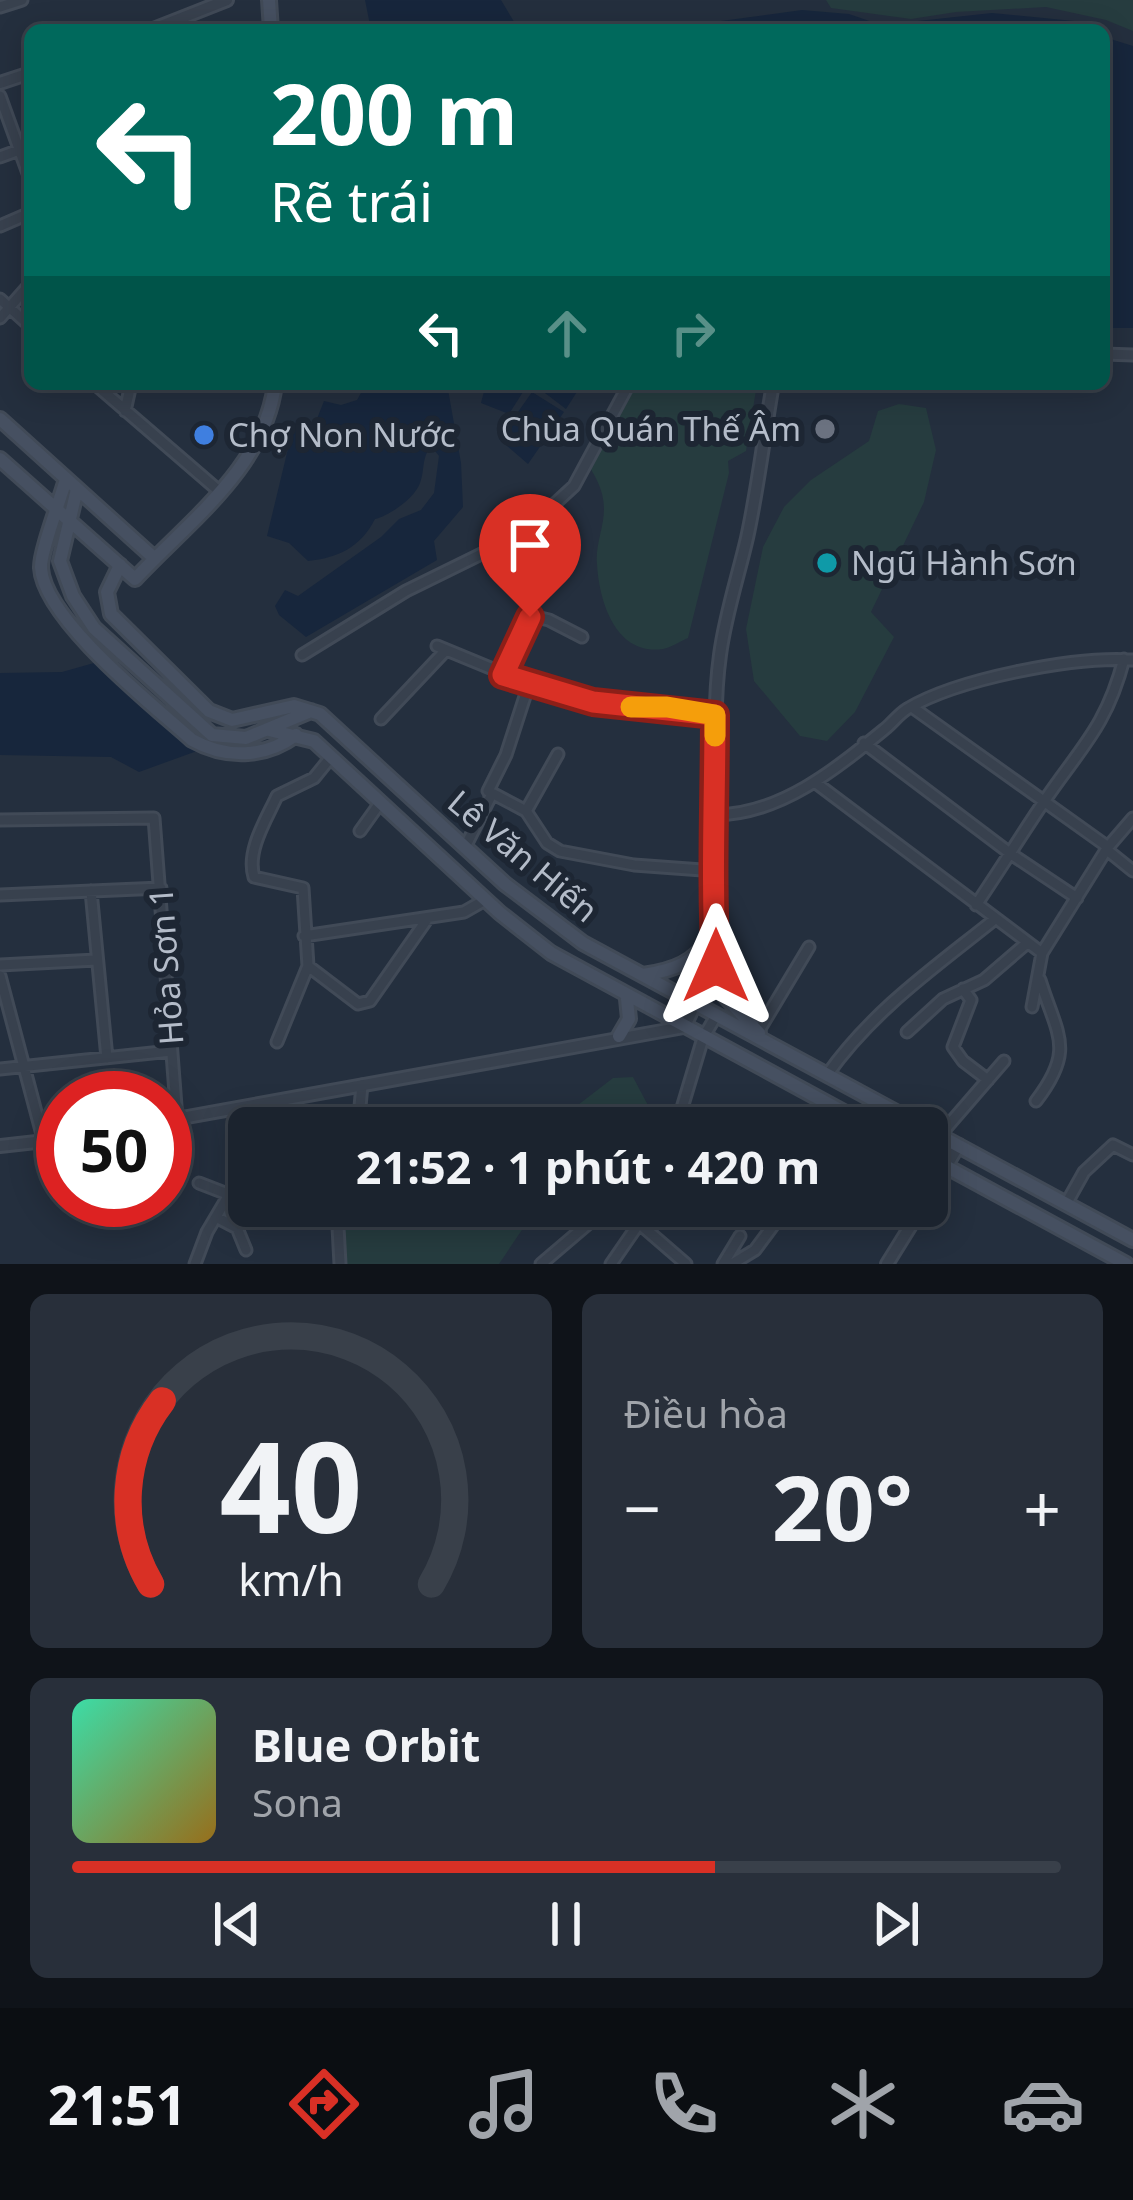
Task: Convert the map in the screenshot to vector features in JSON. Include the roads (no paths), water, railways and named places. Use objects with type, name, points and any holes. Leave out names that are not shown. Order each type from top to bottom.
[{"type":"main road","points":[[0,459],[135,579],[247,461],[262,436],[274,390]]},
{"type":"main road","points":[[0,419],[154,558]]},
{"type":"main road","points":[[71,484],[57,511],[41,568],[58,608],[81,638],[192,740],[224,754],[238,754],[282,745],[296,734]]},
{"type":"main road","points":[[71,484],[60,561],[73,596],[94,628],[212,734],[246,738],[312,711]]},
{"type":"main road","points":[[120,565],[107,592],[111,614],[204,706],[232,720],[294,706],[312,711]]},
{"type":"main road","points":[[94,628],[111,614]]},
{"type":"main road","name":"Lê Văn Hiến","points":[[312,711],[330,721],[556,925],[887,1107]]},
{"type":"main road","points":[[268,730],[296,734]]},
{"type":"main road","name":"Lê Văn Hiến","points":[[296,734],[314,741],[550,953],[833,1107]]},
{"type":"main road","points":[[642,975],[675,970],[698,956],[712,937]]},
{"type":"main road","points":[[712,937],[722,992],[763,1038]]},
{"type":"main road","points":[[619,1036],[629,1019],[627,998]]},
{"type":"main road","name":"Lê Văn Hiến","points":[[948,1139],[1133,1240]]},
{"type":"main road","points":[[948,1168],[1126,1264]]},
{"type":"street","points":[[0,7],[20,0]]},
{"type":"street","points":[[166,24],[227,0]]},
{"type":"street","points":[[0,96],[24,146]]},
{"type":"street","points":[[0,318],[4,304]]},
{"type":"street","points":[[101,390],[219,491]]},
{"type":"street","points":[[124,411],[129,390]]},
{"type":"street","points":[[302,655],[406,591],[522,534],[574,486],[625,390]]},
{"type":"street","points":[[244,1107],[619,1036],[684,1028],[696,1005],[712,937],[720,653],[748,533],[771,390]]},
{"type":"street","points":[[503,675],[532,616],[582,638]]},
{"type":"street","points":[[381,718],[442,648],[529,684],[624,707],[667,707],[715,715]]},
{"type":"street","points":[[716,815],[745,814],[816,783],[912,707],[951,691],[1053,664],[1128,660],[1114,699],[1088,745],[1044,801],[976,905]]},
{"type":"street","points":[[529,684],[506,755],[488,791],[526,812],[547,843],[560,850],[634,865],[716,871]]},
{"type":"street","points":[[912,707],[1133,871]]},
{"type":"street","points":[[864,743],[1011,854],[1078,898]]},
{"type":"street","points":[[526,812],[558,754]]},
{"type":"street","points":[[277,1042],[308,967],[303,888],[256,879],[251,865],[277,796],[314,778],[331,757]]},
{"type":"street","points":[[816,783],[1042,953]]},
{"type":"street","points":[[465,847],[492,794]]},
{"type":"street","points":[[360,831],[380,803]]},
{"type":"street","name":"Hỏa Sơn 1","points":[[0,820],[152,815],[157,827],[171,1071]]},
{"type":"street","points":[[1032,1007],[1042,953],[1133,818]]},
{"type":"street","points":[[0,896],[160,888]]},
{"type":"street","points":[[91,891],[106,1058]]},
{"type":"street","points":[[304,936],[464,912],[485,899]]},
{"type":"street","points":[[308,967],[358,1004],[370,1001],[428,918]]},
{"type":"street","points":[[826,1075],[870,1021],[995,919]]},
{"type":"street","points":[[907,1032],[943,999],[984,980],[1028,943]]},
{"type":"street","points":[[763,1038],[809,947]]},
{"type":"street","points":[[0,965],[96,960]]},
{"type":"street","points":[[1036,1101],[1058,1071],[1061,1057],[1054,1012],[1040,984],[1039,968]]},
{"type":"street","points":[[0,976],[36,1109]]},
{"type":"street","points":[[963,989],[971,1000],[953,1047],[988,1080]]},
{"type":"street","points":[[682,1107],[703,1038],[716,1016]]},
{"type":"street","points":[[0,1070],[171,1051]]},
{"type":"street","points":[[948,1126],[1004,1061]]},
{"type":"street","points":[[360,1107],[362,1085]]},
{"type":"street","points":[[192,1116],[228,1110]]},
{"type":"street","points":[[0,1146],[36,1143]]},
{"type":"street","points":[[948,1163],[958,1145]]},
{"type":"street","points":[[1066,1204],[1084,1172],[1113,1145],[1133,1153]]},
{"type":"street","points":[[199,1183],[228,1194]]},
{"type":"street","points":[[195,1264],[228,1198]]},
{"type":"street","points":[[216,1217],[237,1228],[246,1250]]},
{"type":"street","points":[[338,1227],[340,1264]]},
{"type":"street","points":[[541,1264],[584,1227]]},
{"type":"street","points":[[611,1264],[639,1227]]},
{"type":"street","points":[[643,1227],[686,1264]]},
{"type":"street","points":[[728,1264],[754,1252],[772,1227]]},
{"type":"street","points":[[887,1264],[910,1227]]},
{"type":"street","points":[[728,1264],[740,1236]]},
{"type":"water","points":[[365,0],[501,0],[515,24],[370,24]]},
{"type":"water","points":[[802,10],[849,14],[878,24],[715,24]]},
{"type":"water","points":[[992,13],[1084,24],[890,24]]},
{"type":"water","points":[[1110,39],[1133,46],[1133,328],[1110,328]]},
{"type":"water","points":[[363,390],[448,390],[463,507],[434,541],[437,560],[306,637],[279,615],[275,606],[285,590],[298,596],[399,519],[421,510],[434,493],[439,456],[431,446],[413,495],[375,519],[348,549],[308,561],[289,543],[267,536],[293,428],[313,429],[324,401],[341,405],[357,400]]},
{"type":"water","points":[[484,390],[524,390],[509,414],[481,403]]},
{"type":"water","points":[[541,390],[578,390],[566,409]]},
{"type":"water","points":[[532,392],[564,412],[528,464],[499,439]]},
{"type":"water","points":[[101,661],[184,744],[197,751],[139,772],[111,757],[0,755],[0,673],[62,672]]},
{"type":"place","name":"Chùa Quán Thế Âm","points":[[825,429]]},
{"type":"place","name":"Chợ Non Nước","points":[[204,435]]},
{"type":"place","name":"Ngũ Hành Sơn","points":[[827,563]]}]
